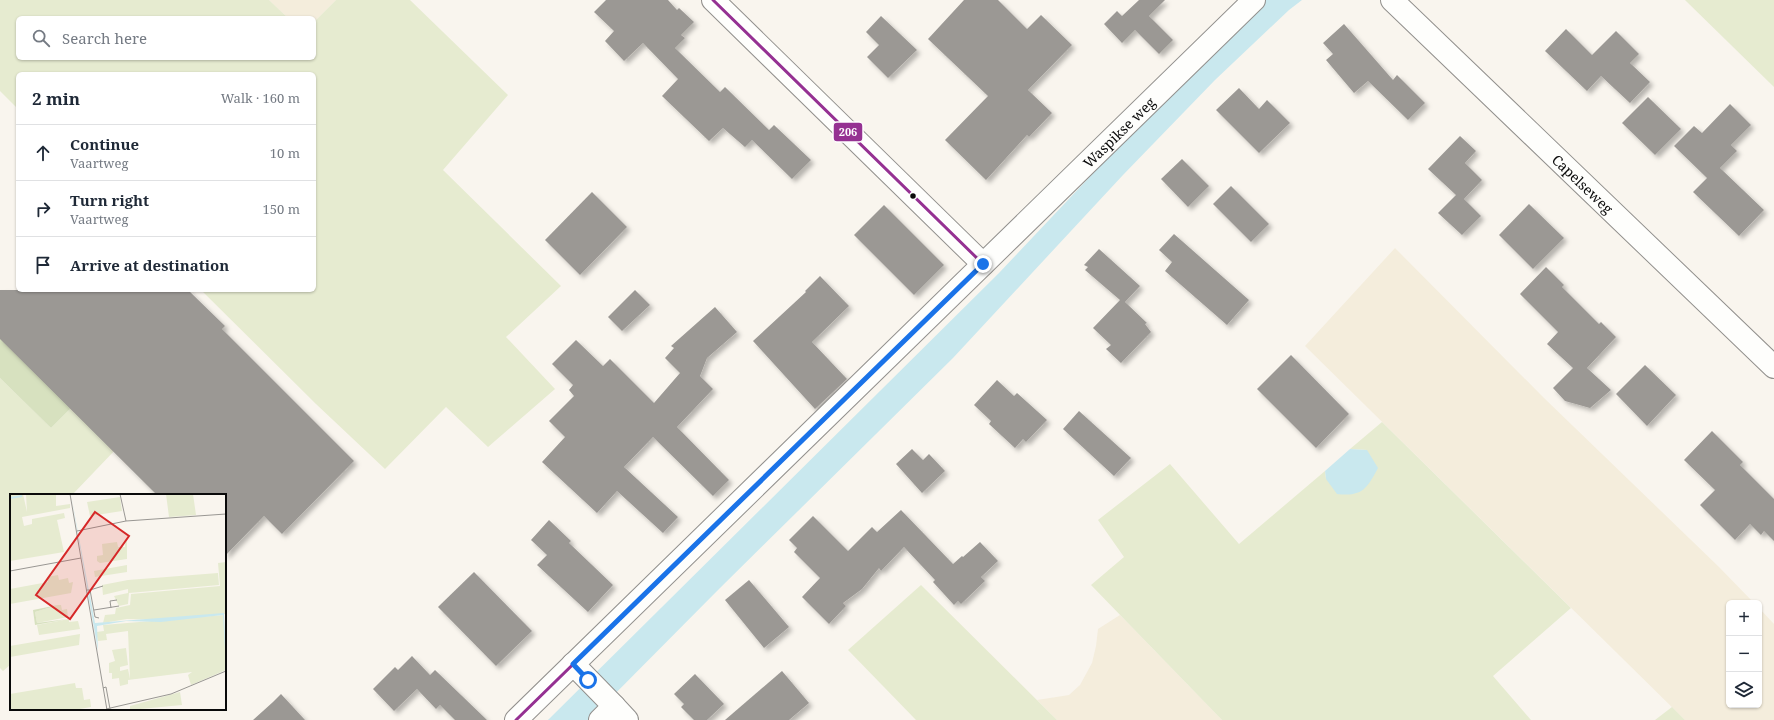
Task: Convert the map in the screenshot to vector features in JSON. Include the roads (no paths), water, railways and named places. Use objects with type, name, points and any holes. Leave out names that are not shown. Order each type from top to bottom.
[{"type":"street","points":[[713,0],[983,264]]},
{"type":"street","name":"Waspikse weg","points":[[516,720],[1254,0]]},
{"type":"street","name":"Capelseweg","points":[[1392,0],[1774,367]]},
{"type":"street","points":[[573,664],[588,680],[612,711]]},
{"type":"water","points":[[1266,0],[1302,0],[1289,10],[1215,80],[1123,175],[953,358],[720,588],[589,720],[548,720],[999,273],[1168,94],[1217,45]]},
{"type":"water","points":[[1350,449],[1367,450],[1378,468],[1371,481],[1363,490],[1353,494],[1337,494],[1326,479],[1325,471]]}]
